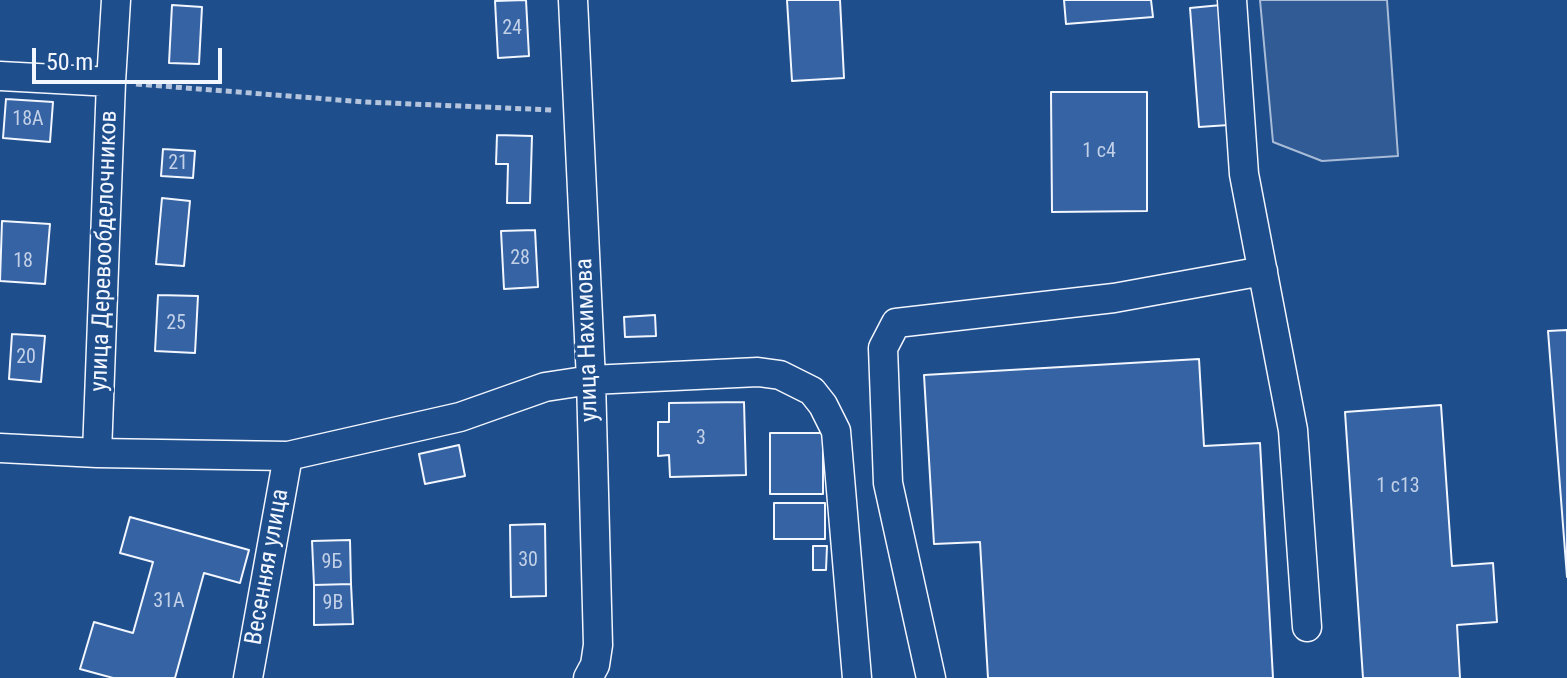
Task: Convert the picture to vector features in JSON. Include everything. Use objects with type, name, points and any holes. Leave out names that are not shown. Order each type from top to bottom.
[{"type":"street","name":"улица Деревообделочников","points":[[97,453],[116,0]]},
{"type":"street","name":"улица Нахимова","points":[[573,0],[591,380],[598,645],[595,665],[588,678]]},
{"type":"street","points":[[1232,0],[1244,174],[1293,430],[1307,627]]},
{"type":"street","points":[[0,76],[111,82]]},
{"type":"street","points":[[931,678],[888,483],[883,348],[896,323],[1114,298],[1263,271]]},
{"type":"street","points":[[0,448],[288,456],[460,417],[545,387],[591,380],[758,372],[780,375],[812,391],[831,419],[838,443],[857,678]]},
{"type":"street","name":"Весенняя улица","points":[[248,678],[288,456]]},
{"type":"path","points":[[111,82],[365,102],[578,111]]},
{"type":"shaded area","points":[[1260,0],[1387,0],[1398,156],[1322,161],[1273,142]]},
{"type":"building","points":[[526,0],[529,56],[498,58],[495,1]]},
{"type":"building","points":[[787,0],[840,0],[844,78],[792,81]]},
{"type":"building","points":[[1064,0],[1151,0],[1153,17],[1066,24]]},
{"type":"building","points":[[172,5],[202,7],[199,64],[169,63]]},
{"type":"building","points":[[1221,5],[1229,125],[1199,127],[1190,8]]},
{"type":"building","points":[[1051,92],[1147,92],[1147,211],[1052,212]]},
{"type":"building","points":[[6,99],[53,102],[50,142],[3,138]]},
{"type":"building","points":[[497,135],[532,136],[530,203],[507,203],[508,164],[496,164]]},
{"type":"building","points":[[163,149],[195,151],[193,178],[161,176]]},
{"type":"building","points":[[162,198],[190,201],[184,266],[156,264]]},
{"type":"building","points":[[2,221],[50,224],[45,284],[0,281]]},
{"type":"building","points":[[535,230],[538,287],[504,289],[501,231]]},
{"type":"building","points":[[158,295],[198,296],[195,353],[155,351]]},
{"type":"building","points":[[655,315],[656,336],[625,337],[624,317]]},
{"type":"building","points":[[1567,330],[1567,577],[1548,331]]},
{"type":"building","points":[[12,334],[45,336],[41,382],[9,379]]},
{"type":"building","points":[[1199,359],[1204,446],[1260,443],[1273,678],[988,678],[980,542],[934,544],[924,375]]},
{"type":"building","points":[[744,402],[746,475],[670,477],[669,455],[658,456],[658,422],[669,422],[669,403]]},
{"type":"building","points":[[1441,405],[1452,566],[1493,563],[1497,622],[1457,625],[1460,678],[1363,678],[1345,412]]},
{"type":"building","points":[[770,433],[823,433],[823,494],[770,494]]},
{"type":"building","points":[[459,445],[465,476],[425,484],[419,454]]},
{"type":"building","points":[[774,503],[825,503],[825,539],[774,539]]},
{"type":"building","points":[[130,517],[249,550],[240,583],[204,573],[175,678],[113,678],[80,669],[94,622],[133,633],[153,562],[120,553]]},
{"type":"building","points":[[545,524],[546,596],[511,597],[510,525]]},
{"type":"building","points":[[350,540],[351,584],[314,585],[312,541]]},
{"type":"building","points":[[813,546],[827,546],[826,570],[813,570]]},
{"type":"building","points":[[351,584],[353,624],[314,625],[314,585]]}]
